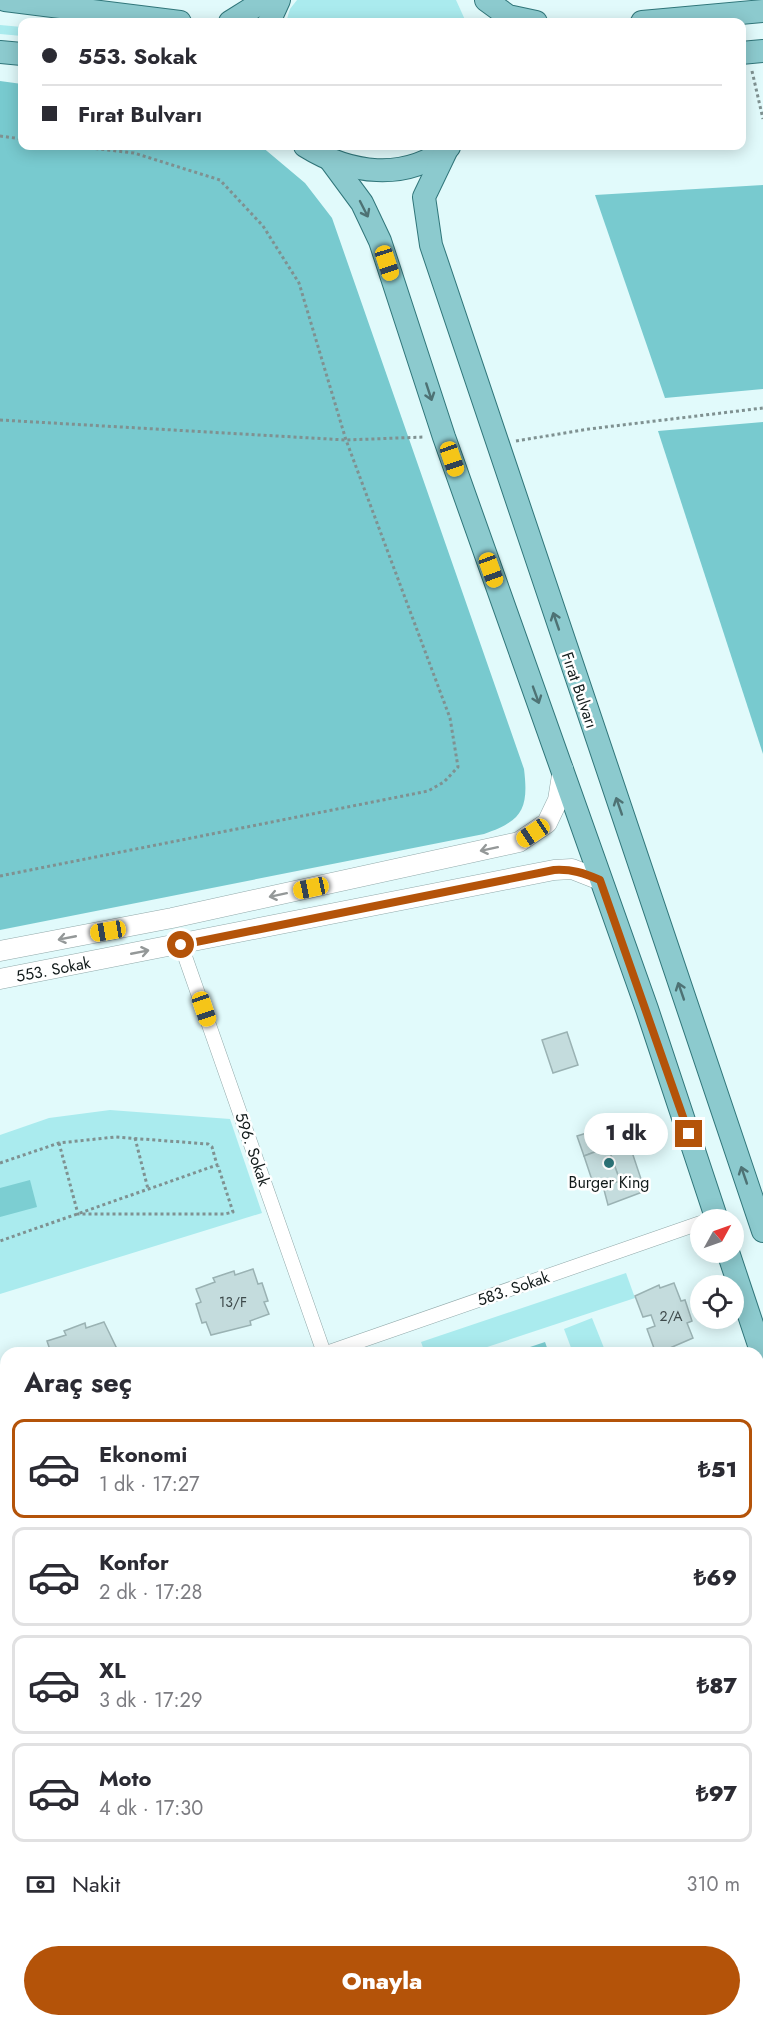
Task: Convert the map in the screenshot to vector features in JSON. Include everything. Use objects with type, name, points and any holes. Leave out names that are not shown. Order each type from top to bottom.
[{"type":"main road","points":[[5,0],[148,18]]},
{"type":"main road","points":[[237,18],[266,0]]},
{"type":"main road","points":[[271,18],[279,0]]},
{"type":"main road","points":[[476,0],[484,18]]},
{"type":"main road","points":[[486,0],[508,16],[517,18]]},
{"type":"main road","points":[[686,18],[763,11]]},
{"type":"main road","points":[[0,52],[18,54]]},
{"type":"main road","points":[[312,150],[331,161],[360,170],[391,171],[420,164],[443,150]]},
{"type":"main road","name":"Fırat Bulvarı","points":[[447,150],[424,197],[426,222],[497,444],[763,1231]]},
{"type":"main road","points":[[331,161],[362,203],[380,241],[444,437],[600,880],[707,1209]]},
{"type":"main road","points":[[0,951],[172,918],[519,842],[547,823],[558,800],[562,769]]},
{"type":"main road","name":"553. Sokak","points":[[0,979],[554,870],[572,869],[600,880]]},
{"type":"main road","points":[[732,1263],[760,1347]]},
{"type":"street","name":"596. Sokak","points":[[181,945],[323,1347]]},
{"type":"street","name":"583. Sokak","points":[[342,1347],[690,1227]]},
{"type":"path","points":[[750,52],[763,119]]},
{"type":"path","points":[[0,136],[18,138]]},
{"type":"path","points":[[0,876],[428,791],[444,782],[458,768],[450,718],[346,440],[299,283],[264,226],[220,180],[134,153],[108,150]]},
{"type":"path","points":[[497,444],[589,429],[763,408]]},
{"type":"path","points":[[0,420],[346,440],[444,437]]},
{"type":"path","points":[[0,1163],[59,1143],[115,1137],[208,1144],[212,1147],[233,1212],[225,1214],[78,1214]]},
{"type":"path","points":[[135,1138],[148,1189]]},
{"type":"path","points":[[59,1143],[78,1214]]},
{"type":"path","points":[[0,1241],[218,1165]]},
{"type":"shaded area","points":[[297,0],[456,0],[464,18],[287,18],[290,9]]},
{"type":"shaded area","points":[[0,25],[18,27],[18,36],[0,34]]},
{"type":"shaded area","points":[[0,81],[18,83],[18,150],[266,150],[305,183],[332,218],[524,769],[525,794],[524,804],[515,818],[484,834],[0,930]]},
{"type":"shaded area","points":[[763,185],[763,389],[665,398],[595,195]]},
{"type":"shaded area","points":[[763,422],[763,754],[658,431]]},
{"type":"shaded area","points":[[110,1110],[230,1119],[262,1213],[0,1294],[0,1135],[49,1118]]},
{"type":"shaded area","points":[[30,1180],[37,1207],[0,1217],[0,1188]]},
{"type":"shaded area","points":[[626,1273],[635,1298],[487,1347],[423,1347],[421,1342]]},
{"type":"shaded area","points":[[592,1318],[604,1347],[571,1347],[564,1329]]},
{"type":"shaded area","points":[[545,1342],[547,1347],[530,1347]]},
{"type":"building","points":[[567,1032],[578,1065],[553,1073],[542,1040]]},
{"type":"building","points":[[622,1122],[645,1191],[608,1205],[603,1186],[620,1181],[608,1147],[584,1156],[577,1136]]},
{"type":"building","points":[[608,1147],[620,1181],[595,1189],[584,1156]]},
{"type":"building","points":[[253,1269],[258,1284],[262,1283],[268,1301],[264,1302],[269,1314],[250,1321],[251,1325],[211,1335],[206,1322],[202,1323],[196,1304],[201,1302],[196,1289],[215,1282],[213,1278],[234,1271],[235,1275]]},
{"type":"building","points":[[674,1283],[681,1301],[685,1300],[690,1315],[690,1322],[687,1323],[693,1338],[672,1347],[654,1347],[647,1329],[655,1326],[651,1315],[643,1317],[635,1296],[659,1285],[660,1288]]},
{"type":"building","points":[[104,1322],[116,1347],[49,1347],[47,1341],[66,1335],[64,1331],[85,1323],[86,1328]]},
{"type":"place","name":"Burger King","points":[[609,1163]]},
{"type":"route","points":[[181,945],[554,870],[572,869],[585,873],[600,880],[689,1134]]}]
